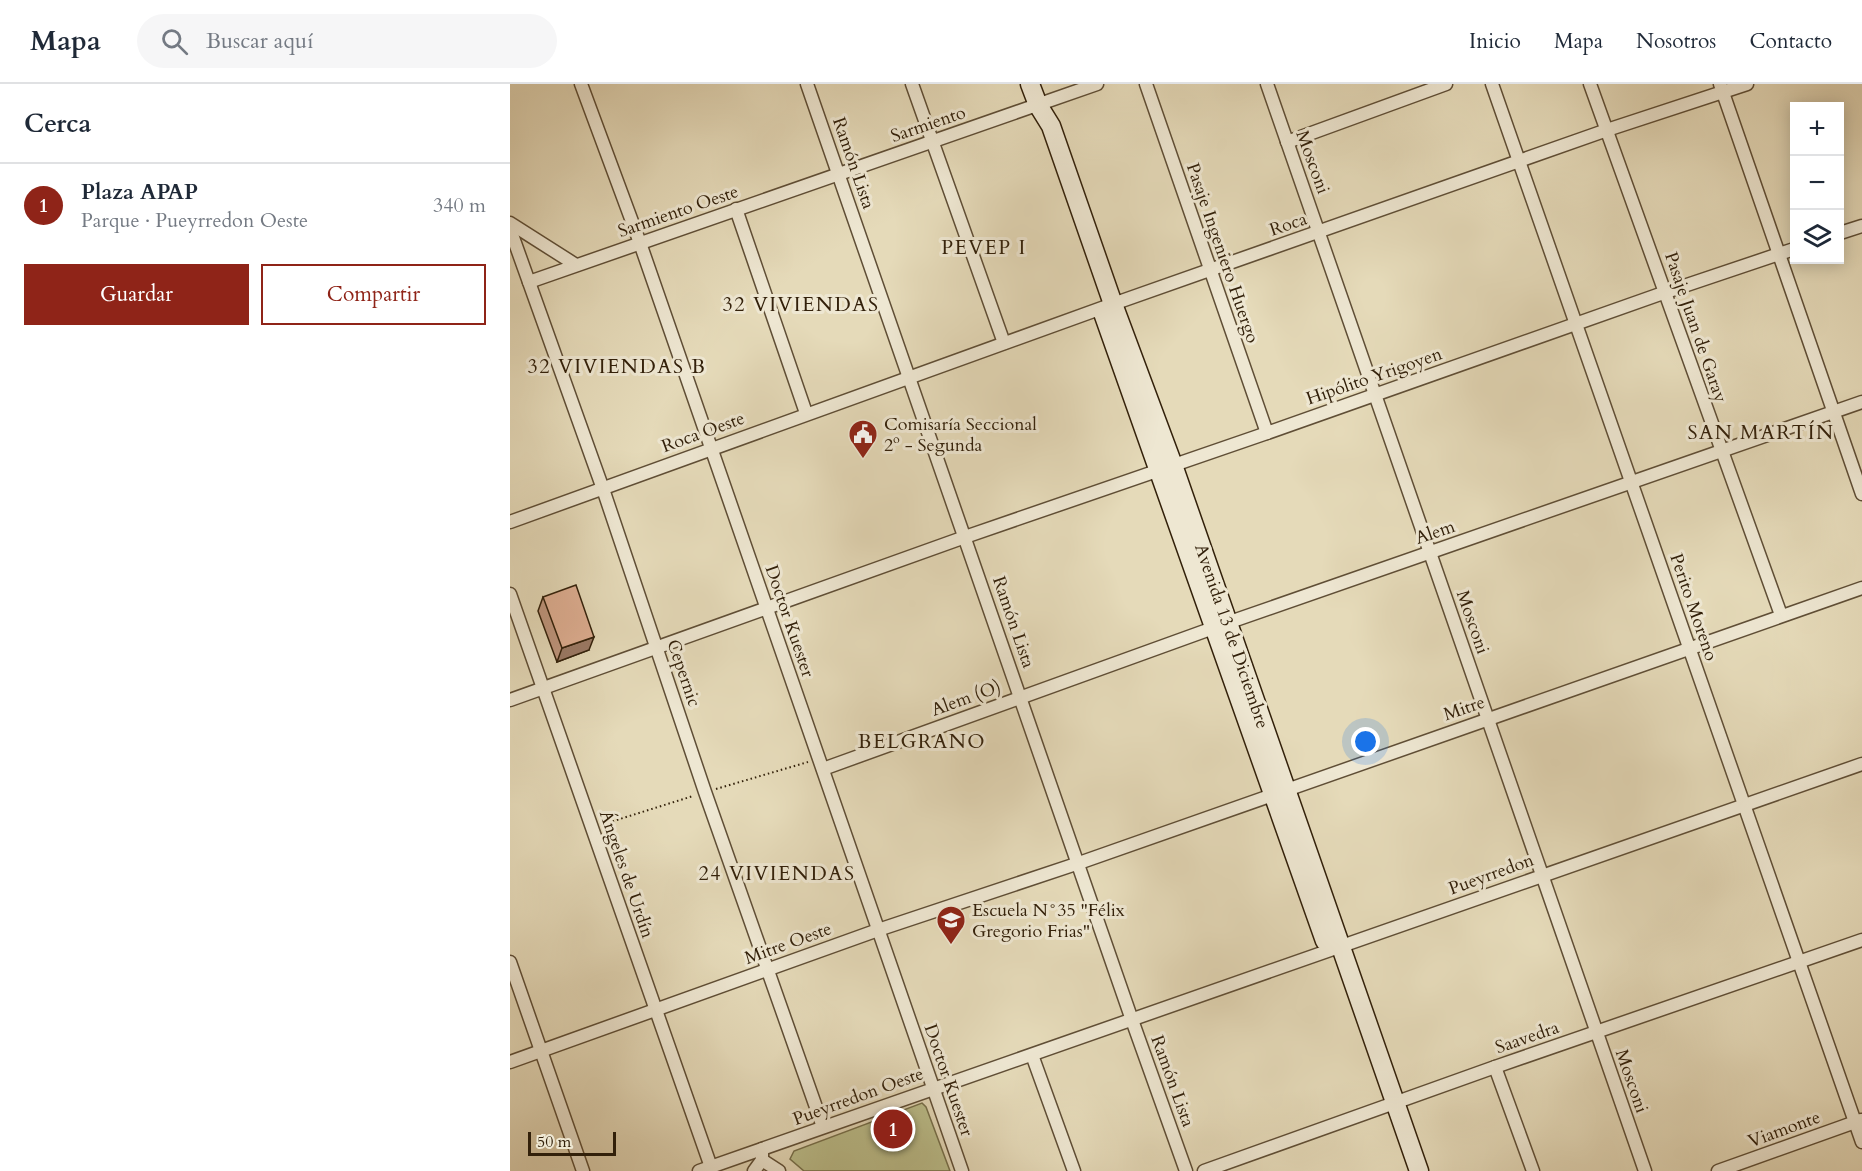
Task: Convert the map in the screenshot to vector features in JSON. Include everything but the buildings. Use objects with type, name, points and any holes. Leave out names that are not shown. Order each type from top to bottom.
[{"type":"street","name":"Doctor Kuester","points":[[581,84],[640,243],[962,1171]]},
{"type":"street","name":"Ramón Lista","points":[[807,84],[1186,1171]]},
{"type":"street","points":[[912,84],[1004,343]]},
{"type":"street","name":"Avenida 13 de Diciembre","points":[[1030,84],[1038,105],[1040,130],[1166,468],[1278,792],[1390,1105],[1419,1171]]},
{"type":"street","name":"Sarmiento","points":[[839,174],[1097,84]]},
{"type":"street","name":"Pasaje Ingeniero Huergo","points":[[1146,84],[1267,433]]},
{"type":"street","name":"Mosconi","points":[[1267,84],[1645,1171]]},
{"type":"street","points":[[1287,142],[1446,84]]},
{"type":"street","name":"Perito Moreno","points":[[1492,84],[1798,962],[1858,1121],[1862,1142]]},
{"type":"street","name":"Pasaje Juan de Garay","points":[[1590,84],[1781,615]]},
{"type":"street","name":"Roca","points":[[909,377],[1519,162],[1721,88],[1747,84]]},
{"type":"street","points":[[1721,88],[1862,494]]},
{"type":"street","name":"Sarmiento Oeste","points":[[530,282],[839,174]]},
{"type":"street","points":[[736,210],[806,413]]},
{"type":"street","points":[[510,224],[576,266]]},
{"type":"street","points":[[1844,231],[1862,226]]},
{"type":"street","name":"Cepernic","points":[[510,229],[603,489],[705,792],[823,1128]]},
{"type":"street","name":"Hipólito Yrigoyen","points":[[510,700],[965,537],[1790,251]]},
{"type":"street","name":"Roca Oeste","points":[[510,522],[909,377]]},
{"type":"street","name":"Alem","points":[[1021,697],[1862,402]]},
{"type":"street","name":"Mitre","points":[[1079,863],[1862,588]]},
{"type":"street","name":"Ángeles de Urdín","points":[[510,594],[655,1009],[705,1169]]},
{"type":"street","name":"Alem (O)","points":[[821,764],[1021,697]]},
{"type":"street","name":"Pueyrredon","points":[[1132,1020],[1862,764]]},
{"type":"street","name":"Mitre Oeste","points":[[510,1062],[878,930],[1079,863]]},
{"type":"street","name":"Saavedra","points":[[1204,1171],[1862,940]]},
{"type":"street","points":[[510,962],[583,1171]]},
{"type":"street","name":"Pueyrredon Oeste","points":[[705,1169],[762,1155],[823,1128],[932,1088],[1132,1020]]},
{"type":"street","points":[[1032,1054],[1074,1171]]},
{"type":"street","points":[[1495,1067],[1533,1171]]},
{"type":"street","name":"Avenida 13 de Diciembre","points":[[1390,1105],[1408,1171]]},
{"type":"street","name":"Viamonte","points":[[1718,1171],[1858,1121]]},
{"type":"street","points":[[754,1171],[762,1155],[779,1171]]},
{"type":"path","points":[[592,827],[705,792],[821,764]]},
{"type":"green space","points":[[922,1103],[926,1107],[950,1171],[804,1171],[790,1159],[794,1151]]},
{"type":"place","name":"Comisaría Seccional 2º - Segunda","points":[[863,460]]},
{"type":"place","name":"Escuela N°35 \"Félix Gregorio Frias\"","points":[[951,946]]},
{"type":"place","name":"Plaza APAP","points":[[893,1129]]},
{"type":"district","name":"PEVEP I","points":[[984,247]]},
{"type":"district","name":"32 VIVIENDAS","points":[[801,304]]},
{"type":"district","name":"32 VIVIENDAS B","points":[[617,366]]},
{"type":"district","name":"SAN MARTÍN","points":[[1761,432]]},
{"type":"district","name":"BELGRANO","points":[[922,741]]},
{"type":"district","name":"24 VIVIENDAS","points":[[777,873]]}]
